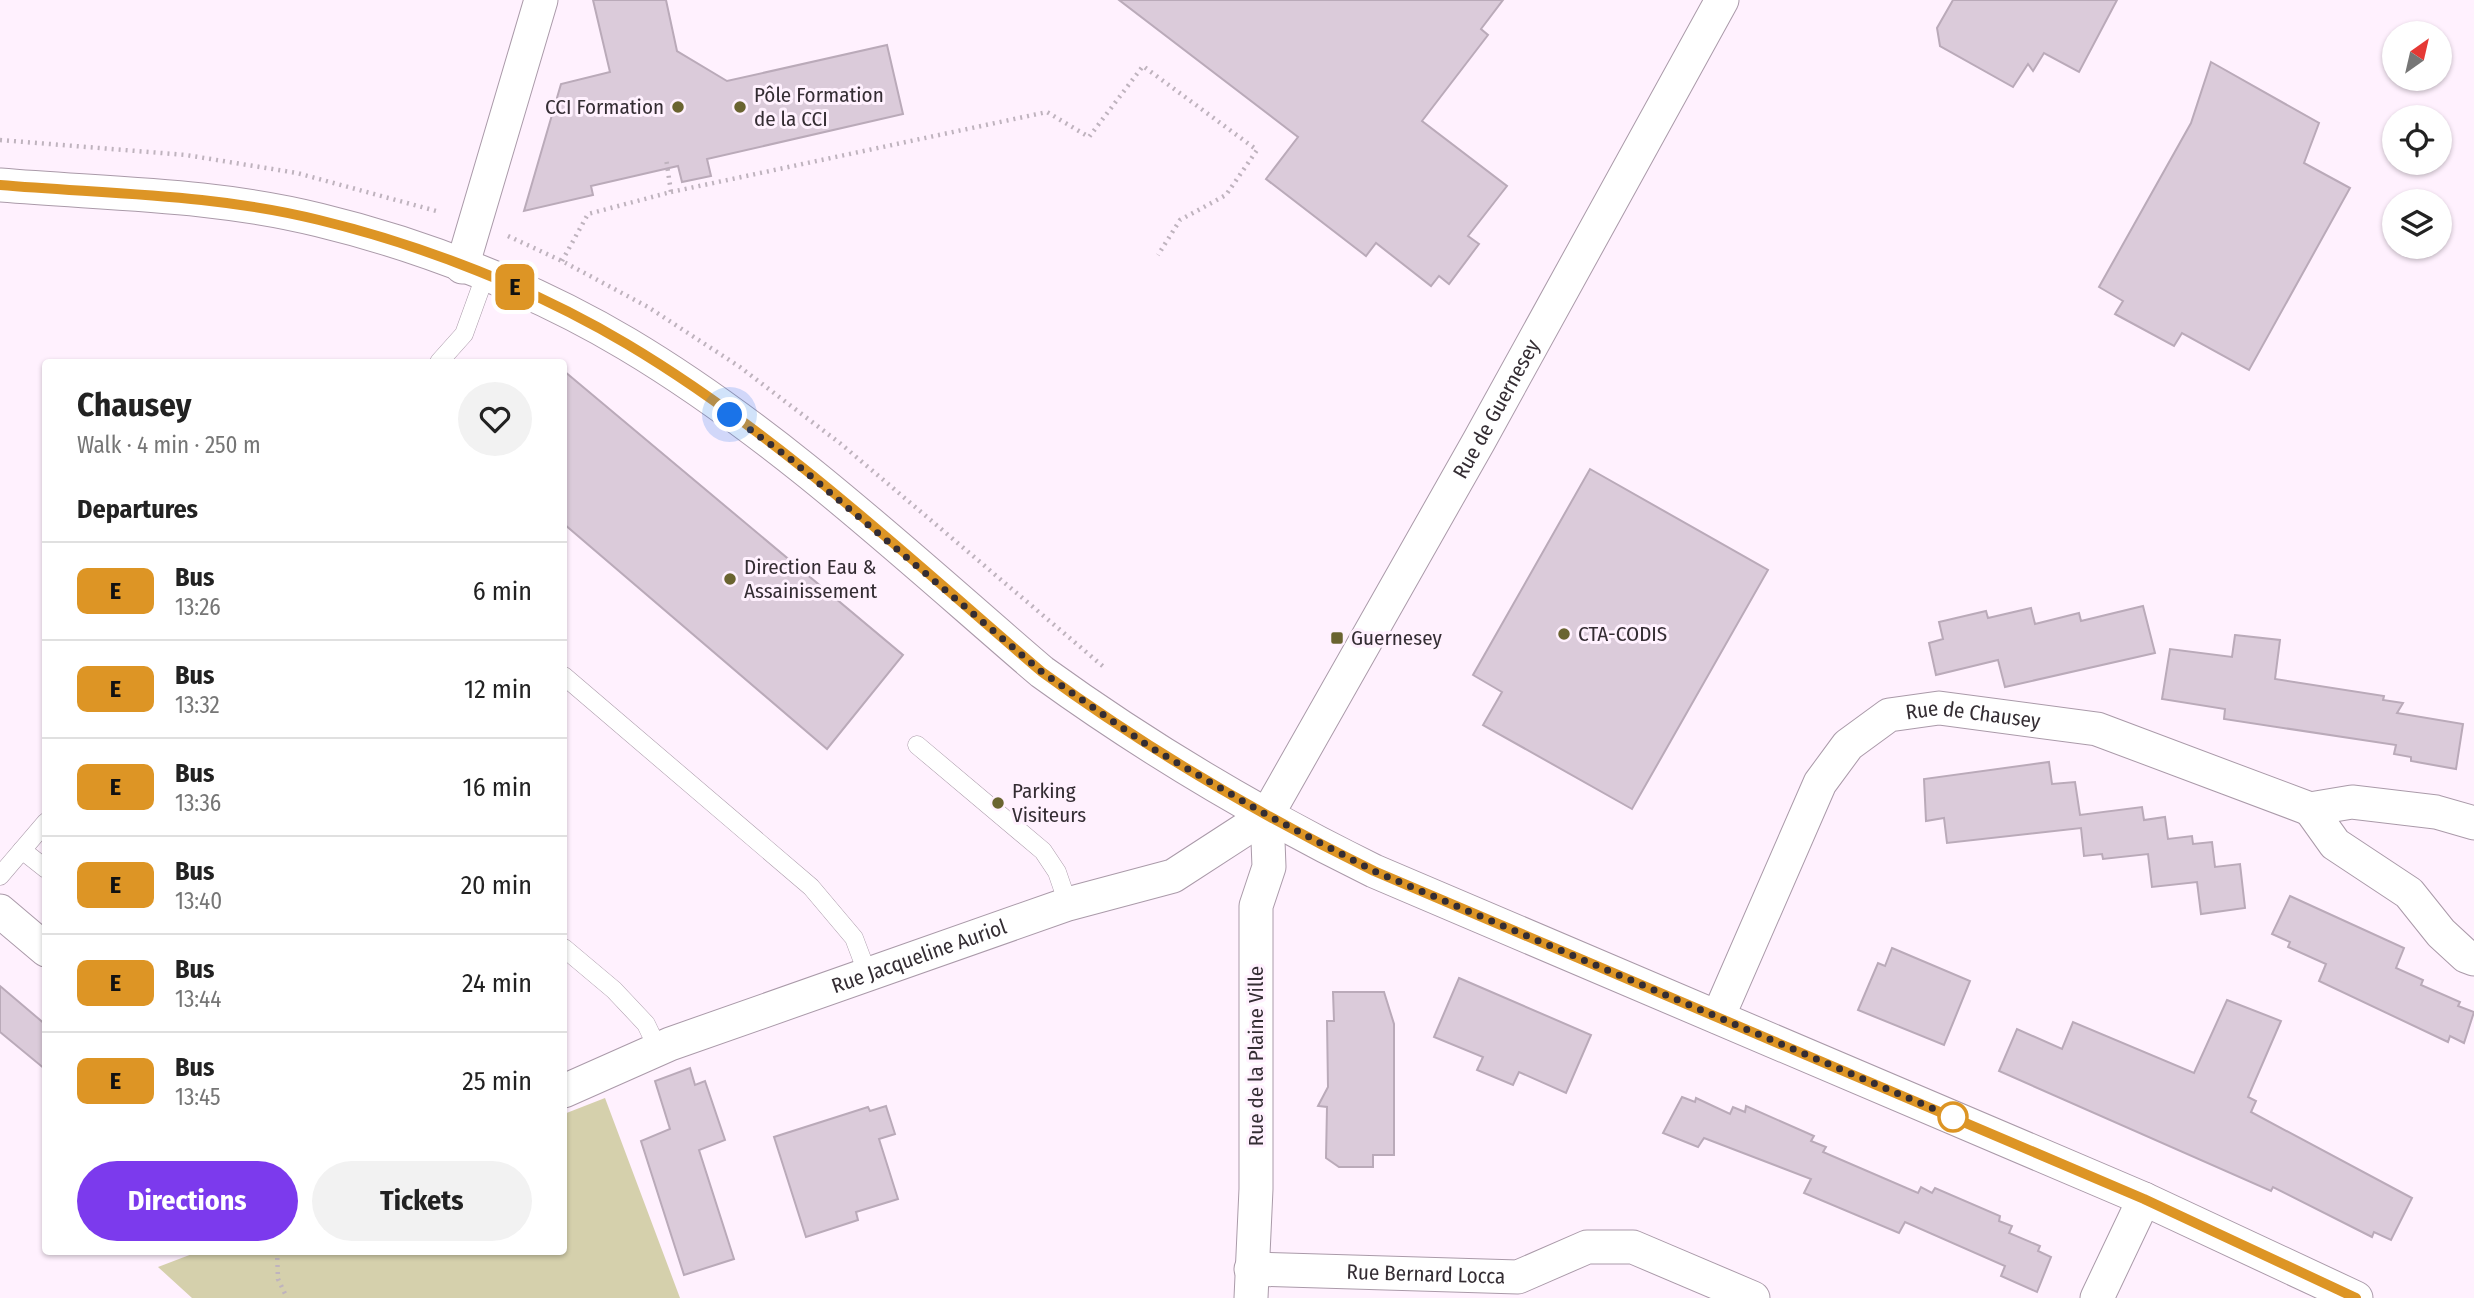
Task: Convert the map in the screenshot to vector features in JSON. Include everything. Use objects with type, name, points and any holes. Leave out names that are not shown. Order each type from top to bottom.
[{"type":"street","points":[[474,271],[541,0]]},
{"type":"street","name":"Rue de Guernesey","points":[[1267,815],[1479,441],[1722,0]]},
{"type":"street","points":[[0,185],[193,198],[318,219],[474,271],[544,299],[628,344],[692,387],[788,457],[1042,672],[1150,747],[1267,815],[1374,871],[2144,1199],[2356,1298]]},
{"type":"street","name":"Rue de Chausey","points":[[1718,1017],[1820,782],[1848,745],[1889,715],[1939,708],[2097,729],[2310,809]]},
{"type":"street","points":[[2474,823],[2436,812],[2352,802],[2310,809],[2335,844],[2409,893],[2441,933],[2466,957],[2474,959]]},
{"type":"street","name":"Rue Jacqueline Auriol","points":[[567,1090],[658,1049],[1068,904],[1173,876],[1267,815]]},
{"type":"street","name":"Rue de la Plaine Ville","points":[[1251,1284],[1256,1189],[1256,906],[1269,867],[1267,815]]},
{"type":"street","points":[[0,911],[42,947]]},
{"type":"street","points":[[2097,1298],[2144,1199]]},
{"type":"street","name":"Rue Bernard Locca","points":[[1251,1284],[1518,1287],[1587,1247],[1633,1247],[1753,1298]]},
{"type":"lane","points":[[442,359],[464,334],[474,271]]},
{"type":"lane","points":[[567,680],[811,887],[854,938],[868,975]]},
{"type":"lane","points":[[917,745],[1043,850],[1058,872],[1068,904]]},
{"type":"lane","points":[[0,876],[42,827]]},
{"type":"lane","points":[[22,850],[42,866]]},
{"type":"lane","points":[[567,951],[614,990],[646,1024],[658,1049]]},
{"type":"path","points":[[562,261],[589,214],[671,192],[1047,112],[1089,138],[1143,66],[1257,150],[1226,195],[1180,220],[1158,254]]},
{"type":"path","points":[[666,158],[671,192]]},
{"type":"path","points":[[277,1255],[278,1279],[287,1298]]},
{"type":"shaded area","points":[[605,1098],[680,1298],[192,1298],[158,1267],[190,1255],[567,1255],[567,1113]]},
{"type":"building","name":"Pôle Formation de la CCI","points":[[593,0],[666,0],[677,51],[727,81],[887,45],[903,114],[707,159],[711,176],[682,182],[678,166],[591,186],[593,195],[524,211],[561,84],[610,72]]},
{"type":"building","points":[[1119,0],[1503,0],[1481,29],[1488,35],[1422,121],[1507,186],[1468,236],[1479,244],[1449,284],[1439,276],[1431,286],[1376,243],[1366,256],[1266,179],[1298,137]]},
{"type":"building","points":[[1953,0],[2117,0],[2079,72],[2044,53],[2033,71],[2028,64],[2013,87],[1940,46],[1937,28]]},
{"type":"building","points":[[2211,62],[2319,123],[2304,163],[2350,188],[2249,370],[2182,333],[2174,346],[2115,314],[2123,301],[2099,287],[2191,123]]},
{"type":"building","name":"Direction Eau & Assainissement","points":[[567,374],[903,655],[827,749],[567,527]]},
{"type":"building","name":"CTA-CODIS","points":[[1590,469],[1768,570],[1632,809],[1483,725],[1502,692],[1473,675]]},
{"type":"building","points":[[2143,606],[2155,653],[2005,687],[1998,660],[1936,675],[1929,643],[1943,639],[1939,622],[1986,611],[1988,618],[2031,608],[2035,624],[2079,613],[2081,621]]},
{"type":"building","points":[[2235,635],[2280,640],[2275,679],[2384,696],[2383,700],[2403,703],[2397,713],[2463,724],[2456,769],[2411,761],[2411,757],[2394,754],[2396,745],[2224,719],[2225,709],[2162,699],[2170,649],[2232,657]]},
{"type":"building","points":[[2049,762],[2052,784],[2075,782],[2080,815],[2142,807],[2144,820],[2165,817],[2168,839],[2192,836],[2193,844],[2212,842],[2215,867],[2240,864],[2245,908],[2201,914],[2197,882],[2152,887],[2148,854],[2103,859],[2102,854],[2084,856],[2081,828],[1947,843],[1944,818],[1926,821],[1924,779]]},
{"type":"building","points":[[2290,896],[2404,948],[2396,968],[2423,980],[2421,985],[2460,1002],[2458,1006],[2474,1012],[2464,1043],[2450,1036],[2448,1042],[2319,981],[2326,964],[2288,947],[2290,942],[2272,934]]},
{"type":"building","points":[[1892,948],[1970,981],[1944,1045],[1858,1010],[1878,963],[1885,966]]},
{"type":"building","points":[[1459,978],[1591,1035],[1566,1093],[1519,1072],[1513,1085],[1477,1070],[1483,1057],[1434,1037]]},
{"type":"building","points":[[0,986],[42,1022],[42,1067],[0,1032]]},
{"type":"building","points":[[1333,992],[1384,992],[1394,1024],[1394,1155],[1373,1155],[1373,1167],[1339,1167],[1326,1158],[1327,1107],[1318,1106],[1328,1087],[1327,1021],[1334,1021]]},
{"type":"building","points":[[2227,1000],[2281,1021],[2248,1097],[2256,1101],[2251,1112],[2412,1198],[2391,1240],[2374,1232],[2372,1237],[2273,1187],[2271,1191],[1999,1071],[2017,1029],[2062,1049],[2073,1022],[2194,1073]]},
{"type":"building","points":[[690,1068],[695,1085],[705,1081],[725,1140],[699,1150],[734,1259],[684,1275],[641,1141],[670,1129],[655,1081]]},
{"type":"building","points":[[1682,1097],[1695,1102],[1696,1098],[1730,1114],[1733,1107],[1745,1112],[1746,1106],[1814,1136],[1811,1141],[1826,1147],[1823,1152],[1918,1193],[1921,1187],[1932,1193],[1935,1188],[2000,1216],[1999,1221],[2012,1226],[2009,1233],[2040,1246],[2038,1251],[2051,1257],[2037,1292],[2001,1276],[2005,1266],[1905,1222],[1899,1233],[1804,1193],[1811,1179],[1704,1138],[1698,1147],[1663,1133]]},
{"type":"building","points":[[886,1106],[895,1134],[879,1139],[898,1199],[856,1212],[858,1220],[806,1237],[774,1137],[868,1107],[870,1111]]},
{"type":"bus line","name":"E","points":[[0,185],[193,198],[318,219],[402,245],[544,299],[628,344],[788,457],[1042,672],[1085,704],[1150,747],[1325,847],[1374,871],[2144,1199],[2235,1239],[2356,1298]]},
{"type":"place","name":"CCI Formation","points":[[678,107]]},
{"type":"place","name":"Pôle Formation de la CCI","points":[[740,107]]},
{"type":"place","name":"Direction Eau & Assainissement","points":[[730,579]]},
{"type":"place","name":"CTA-CODIS","points":[[1564,634]]},
{"type":"place","name":"Guernesey","points":[[1337,638]]},
{"type":"place","name":"Parking Visiteurs","points":[[998,803]]},
{"type":"route","points":[[730,415],[788,457],[1042,672],[1150,747],[1267,815],[1374,871],[1953,1117]]}]
